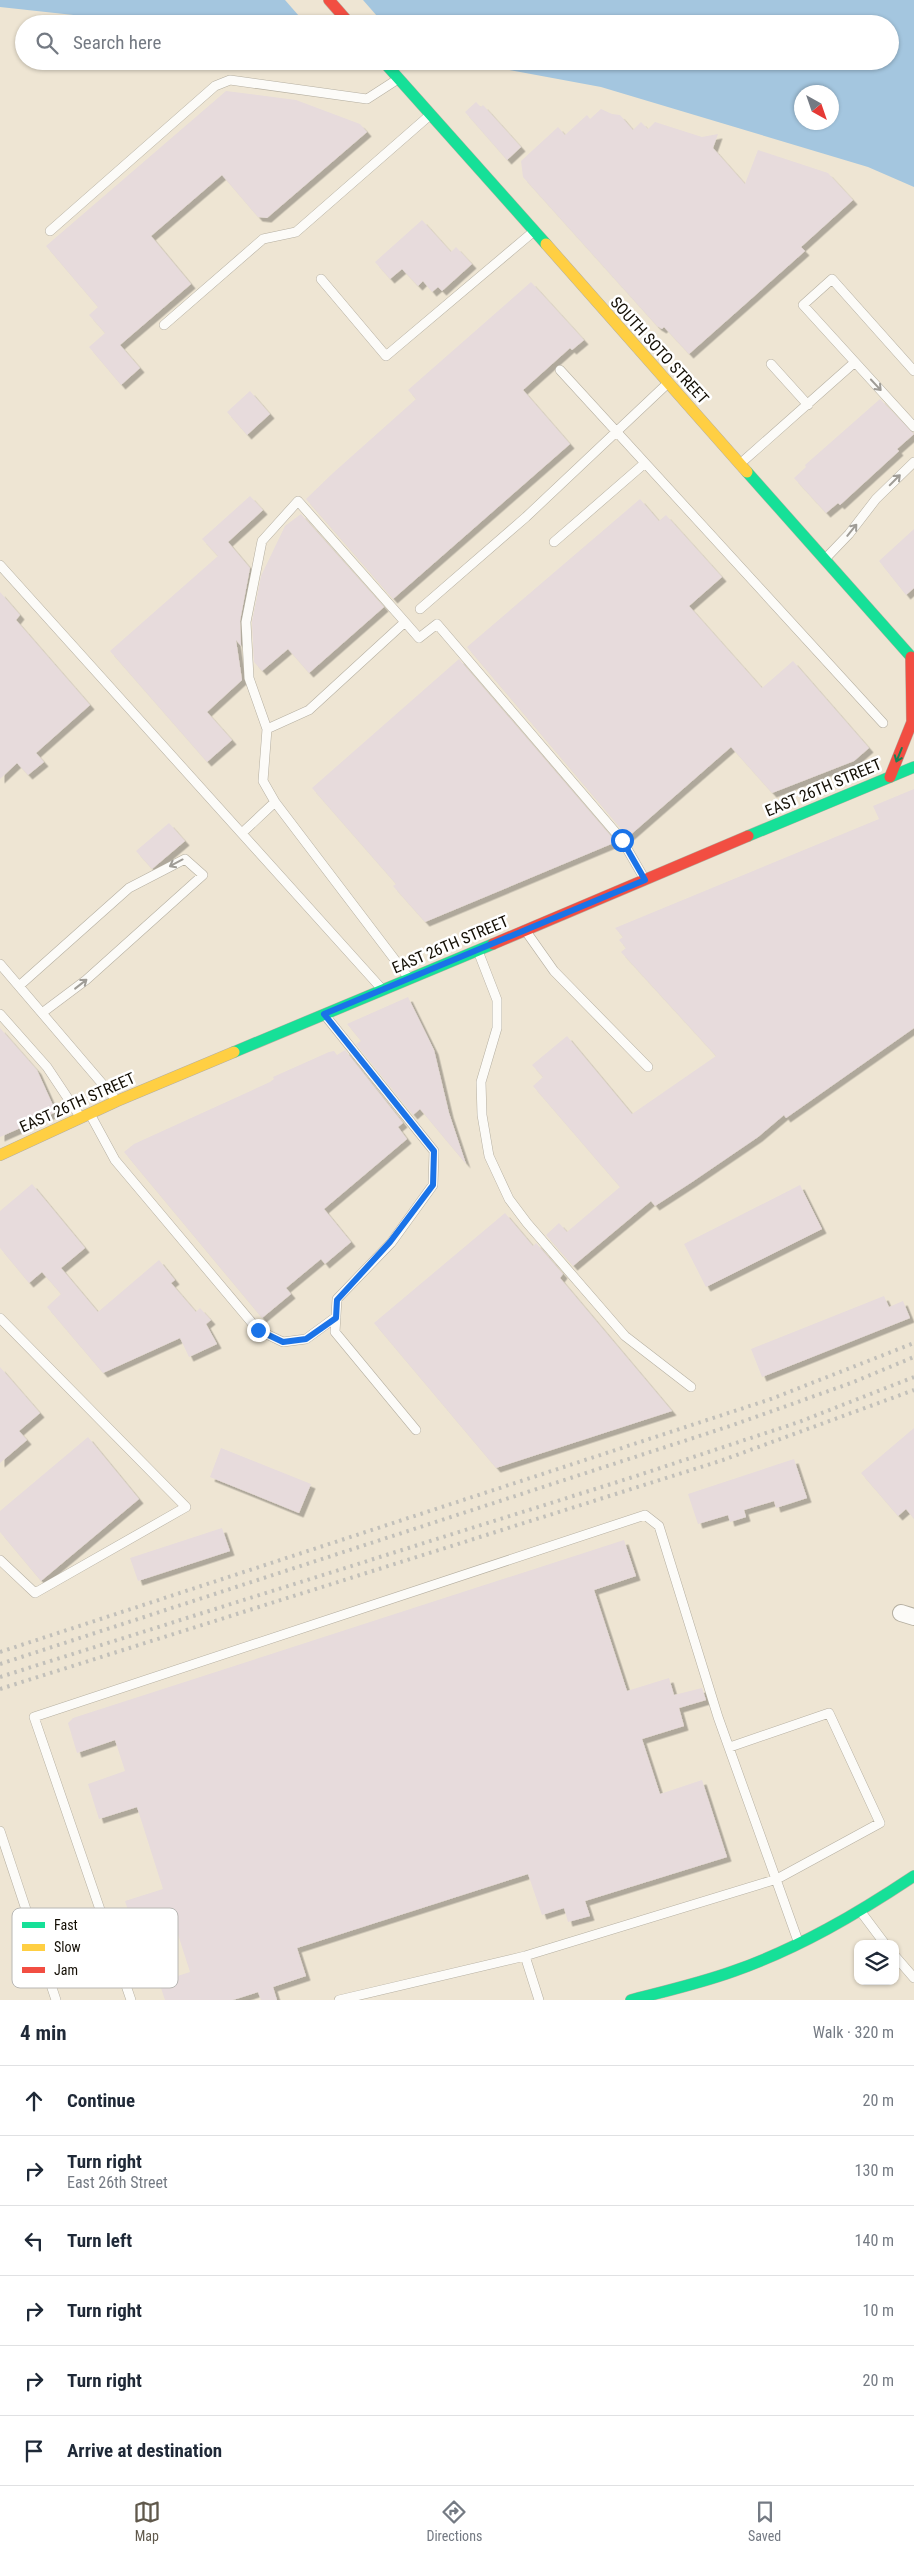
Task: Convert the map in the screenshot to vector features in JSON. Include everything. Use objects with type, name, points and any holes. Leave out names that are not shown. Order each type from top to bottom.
[{"type":"main road","points":[[329,0],[342,15]]},
{"type":"main road","name":"SOUTH SOTO STREET","points":[[391,70],[913,657]]},
{"type":"main road","points":[[890,777],[912,722],[913,657]]},
{"type":"main road","name":"EAST 26TH STREET","points":[[0,1155],[117,1101],[914,767]]},
{"type":"main road","points":[[631,2000],[734,1970],[799,1943],[860,1910],[914,1876]]},
{"type":"lane","points":[[50,231],[215,86],[230,80],[367,99],[399,79]]},
{"type":"lane","points":[[164,325],[264,240],[296,232],[430,115]]},
{"type":"lane","points":[[321,279],[386,356],[534,231]]},
{"type":"lane","points":[[914,371],[832,279],[804,305],[914,426]]},
{"type":"lane","points":[[740,464],[855,362]]},
{"type":"lane","points":[[771,364],[808,404]]},
{"type":"lane","points":[[560,370],[883,724]]},
{"type":"lane","points":[[420,608],[526,517],[668,383]]},
{"type":"lane","points":[[824,559],[849,534],[876,499],[914,462]]},
{"type":"lane","points":[[554,542],[645,463]]},
{"type":"lane","points":[[409,979],[275,802],[263,781],[267,729],[249,678],[246,622],[262,541],[298,501],[419,638],[436,624],[622,840],[645,880]]},
{"type":"lane","points":[[0,565],[383,990]]},
{"type":"lane","points":[[267,729],[309,710],[405,622]]},
{"type":"lane","points":[[242,833],[275,802]]},
{"type":"lane","points":[[19,986],[129,888],[185,859],[203,875],[86,980],[42,1013]]},
{"type":"lane","points":[[525,930],[554,971],[648,1067]]},
{"type":"lane","points":[[478,950],[497,1000],[498,1028],[481,1082],[482,1115],[489,1156],[509,1199],[527,1224],[625,1336],[691,1387]]},
{"type":"lane","points":[[0,964],[117,1101]]},
{"type":"lane","points":[[0,1014],[47,1067],[86,1116],[115,1160],[258,1330],[283,1342],[306,1339],[336,1318]]},
{"type":"lane","points":[[324,1014],[434,1151],[433,1185],[390,1242],[337,1300],[335,1332],[416,1430]]},
{"type":"lane","points":[[0,1318],[186,1507],[35,1593],[0,1560]]},
{"type":"lane","points":[[99,1908],[34,1717],[645,1515],[659,1526],[730,1747],[799,1943]]},
{"type":"lane","points":[[339,2000],[525,1956],[777,1879],[880,1823],[829,1713],[730,1747]]},
{"type":"lane","points":[[0,1831],[26,1908]]},
{"type":"lane","points":[[860,1910],[882,1940]]},
{"type":"lane","points":[[525,1956],[539,2000]]},
{"type":"lane","points":[[899,1961],[914,1978]]},
{"type":"lane","points":[[52,1988],[56,2000]]},
{"type":"lane","points":[[127,1988],[131,2000]]},
{"type":"water","points":[[0,0],[914,0],[914,187],[868,167],[601,87],[509,70],[899,70],[899,15],[73,15],[0,7]]},
{"type":"pier","points":[[285,0],[363,0],[376,15],[298,15]]},
{"type":"building","points":[[226,91],[296,100],[360,124],[367,132],[267,218],[258,217],[222,175],[151,236],[191,284],[120,345],[140,368],[121,385],[89,347],[105,333],[89,315],[98,307],[46,246]]},
{"type":"building","points":[[476,102],[481,107],[483,105],[521,147],[507,160],[465,112]]},
{"type":"building","points":[[601,109],[620,115],[633,130],[641,122],[648,129],[655,122],[702,137],[718,134],[713,148],[745,184],[758,150],[828,173],[853,200],[801,247],[805,251],[689,354],[664,327],[662,329],[657,326],[523,177],[521,161],[558,127],[565,135],[587,115],[590,119]]},
{"type":"building","points":[[422,220],[451,252],[456,247],[472,264],[442,291],[438,287],[432,292],[423,281],[418,286],[402,269],[390,279],[375,262]]},
{"type":"building","points":[[531,282],[584,340],[572,350],[570,348],[523,390],[570,444],[393,599],[306,499],[416,399],[408,390]]},
{"type":"building","points":[[250,391],[270,414],[247,435],[227,412]]},
{"type":"building","points":[[880,399],[914,434],[897,449],[899,451],[840,505],[838,503],[826,513],[794,478],[806,467],[805,465]]},
{"type":"building","points":[[250,496],[263,510],[228,542],[250,568],[240,621],[241,646],[236,640],[242,680],[207,712],[232,740],[207,762],[110,651],[218,556],[202,539]]},
{"type":"building","points":[[640,499],[659,521],[666,515],[722,577],[689,606],[762,688],[793,661],[869,748],[854,761],[772,793],[731,747],[628,837],[467,647]]},
{"type":"building","points":[[301,514],[384,607],[309,673],[288,649],[262,671],[254,662],[252,622],[261,576],[285,526]]},
{"type":"building","points":[[914,529],[914,588],[906,595],[879,561]]},
{"type":"building","points":[[0,592],[20,615],[16,620],[90,705],[36,753],[44,762],[28,775],[17,763],[0,779]]},
{"type":"building","points":[[459,659],[616,842],[425,922],[393,886],[396,884],[312,788]]},
{"type":"building","points":[[914,789],[914,1028],[786,1118],[784,1115],[758,1137],[692,1182],[655,1206],[651,1201],[573,1266],[546,1235],[559,1223],[567,1232],[620,1187],[533,1086],[543,1077],[532,1065],[567,1036],[632,1114],[716,1056],[621,952],[626,948],[619,940],[623,937],[615,928],[879,819],[873,806]]},
{"type":"building","points":[[169,823],[185,841],[152,869],[136,851]]},
{"type":"building","points":[[408,997],[434,1050],[449,1113],[466,1164],[420,1109],[413,1115],[356,1044],[361,1041],[347,1024]]},
{"type":"building","points":[[0,1028],[37,1070],[56,1112],[0,1137]]},
{"type":"building","points":[[345,1050],[403,1123],[398,1127],[407,1139],[324,1209],[351,1242],[325,1264],[321,1259],[286,1288],[291,1294],[262,1318],[124,1152],[134,1144],[270,1082],[274,1079],[273,1077],[329,1052],[334,1051],[337,1055]]},
{"type":"building","points":[[32,1184],[85,1248],[61,1268],[98,1312],[159,1260],[175,1280],[171,1283],[196,1312],[200,1308],[211,1320],[206,1324],[217,1344],[189,1357],[180,1338],[103,1373],[47,1307],[61,1294],[42,1272],[29,1283],[0,1248],[0,1211]]},
{"type":"building","points":[[800,1185],[822,1229],[706,1287],[684,1244]]},
{"type":"building","points":[[505,1213],[533,1246],[536,1243],[563,1274],[560,1278],[672,1411],[496,1468],[374,1323]]},
{"type":"building","points":[[884,1296],[889,1307],[903,1301],[910,1318],[762,1377],[751,1349]]},
{"type":"building","points":[[0,1367],[40,1413],[19,1431],[27,1440],[0,1463]]},
{"type":"building","points":[[914,1428],[914,1519],[906,1509],[898,1516],[861,1473]]},
{"type":"building","points":[[88,1437],[139,1499],[41,1581],[0,1532],[0,1511]]},
{"type":"building","points":[[221,1448],[311,1484],[299,1513],[210,1477]]},
{"type":"building","points":[[794,1459],[807,1498],[776,1508],[774,1501],[744,1510],[746,1517],[730,1522],[728,1515],[698,1524],[688,1494]]},
{"type":"building","points":[[222,1528],[230,1551],[138,1581],[130,1558]]},
{"type":"building","points":[[624,1540],[636,1576],[594,1590],[627,1691],[669,1678],[674,1695],[702,1688],[706,1700],[679,1708],[684,1726],[642,1739],[660,1794],[702,1780],[727,1857],[585,1901],[590,1916],[568,1922],[564,1908],[542,1915],[528,1874],[297,1948],[306,1976],[273,1987],[277,2000],[261,2000],[258,1992],[233,2000],[165,2000],[161,1988],[178,1988],[178,1976],[190,1972],[178,1934],[178,1908],[127,1908],[125,1901],[163,1889],[137,1807],[99,1819],[88,1784],[125,1771],[115,1740],[77,1753],[68,1723],[73,1718]]},
{"type":"railway","points":[[0,1652],[771,1399],[914,1343]]},
{"type":"railway","points":[[0,1664],[733,1425],[851,1383],[914,1357]]},
{"type":"railway","points":[[0,1677],[630,1478],[799,1422],[914,1377]]},
{"type":"railway","points":[[0,1689],[723,1460],[914,1390]]},
{"type":"traffic: fast","points":[[391,70],[546,244]]},
{"type":"traffic: fast","points":[[747,472],[914,660]]},
{"type":"traffic: fast","points":[[748,836],[914,767]]},
{"type":"traffic: fast","points":[[234,1052],[493,944]]},
{"type":"traffic: fast","points":[[631,2000],[722,1975],[782,1952],[849,1917],[914,1876]]},
{"type":"traffic: slow","points":[[546,244],[747,472]]},
{"type":"traffic: slow","points":[[0,1155],[117,1101],[234,1052]]},
{"type":"traffic: jam","points":[[329,0],[342,15]]},
{"type":"traffic: jam","points":[[890,777],[912,722],[911,657]]},
{"type":"traffic: jam","points":[[493,944],[748,836]]},
{"type":"route","points":[[258,1330],[283,1342],[306,1339],[336,1318],[337,1300],[390,1242],[433,1185],[434,1151],[324,1014],[645,880],[622,840]]}]
